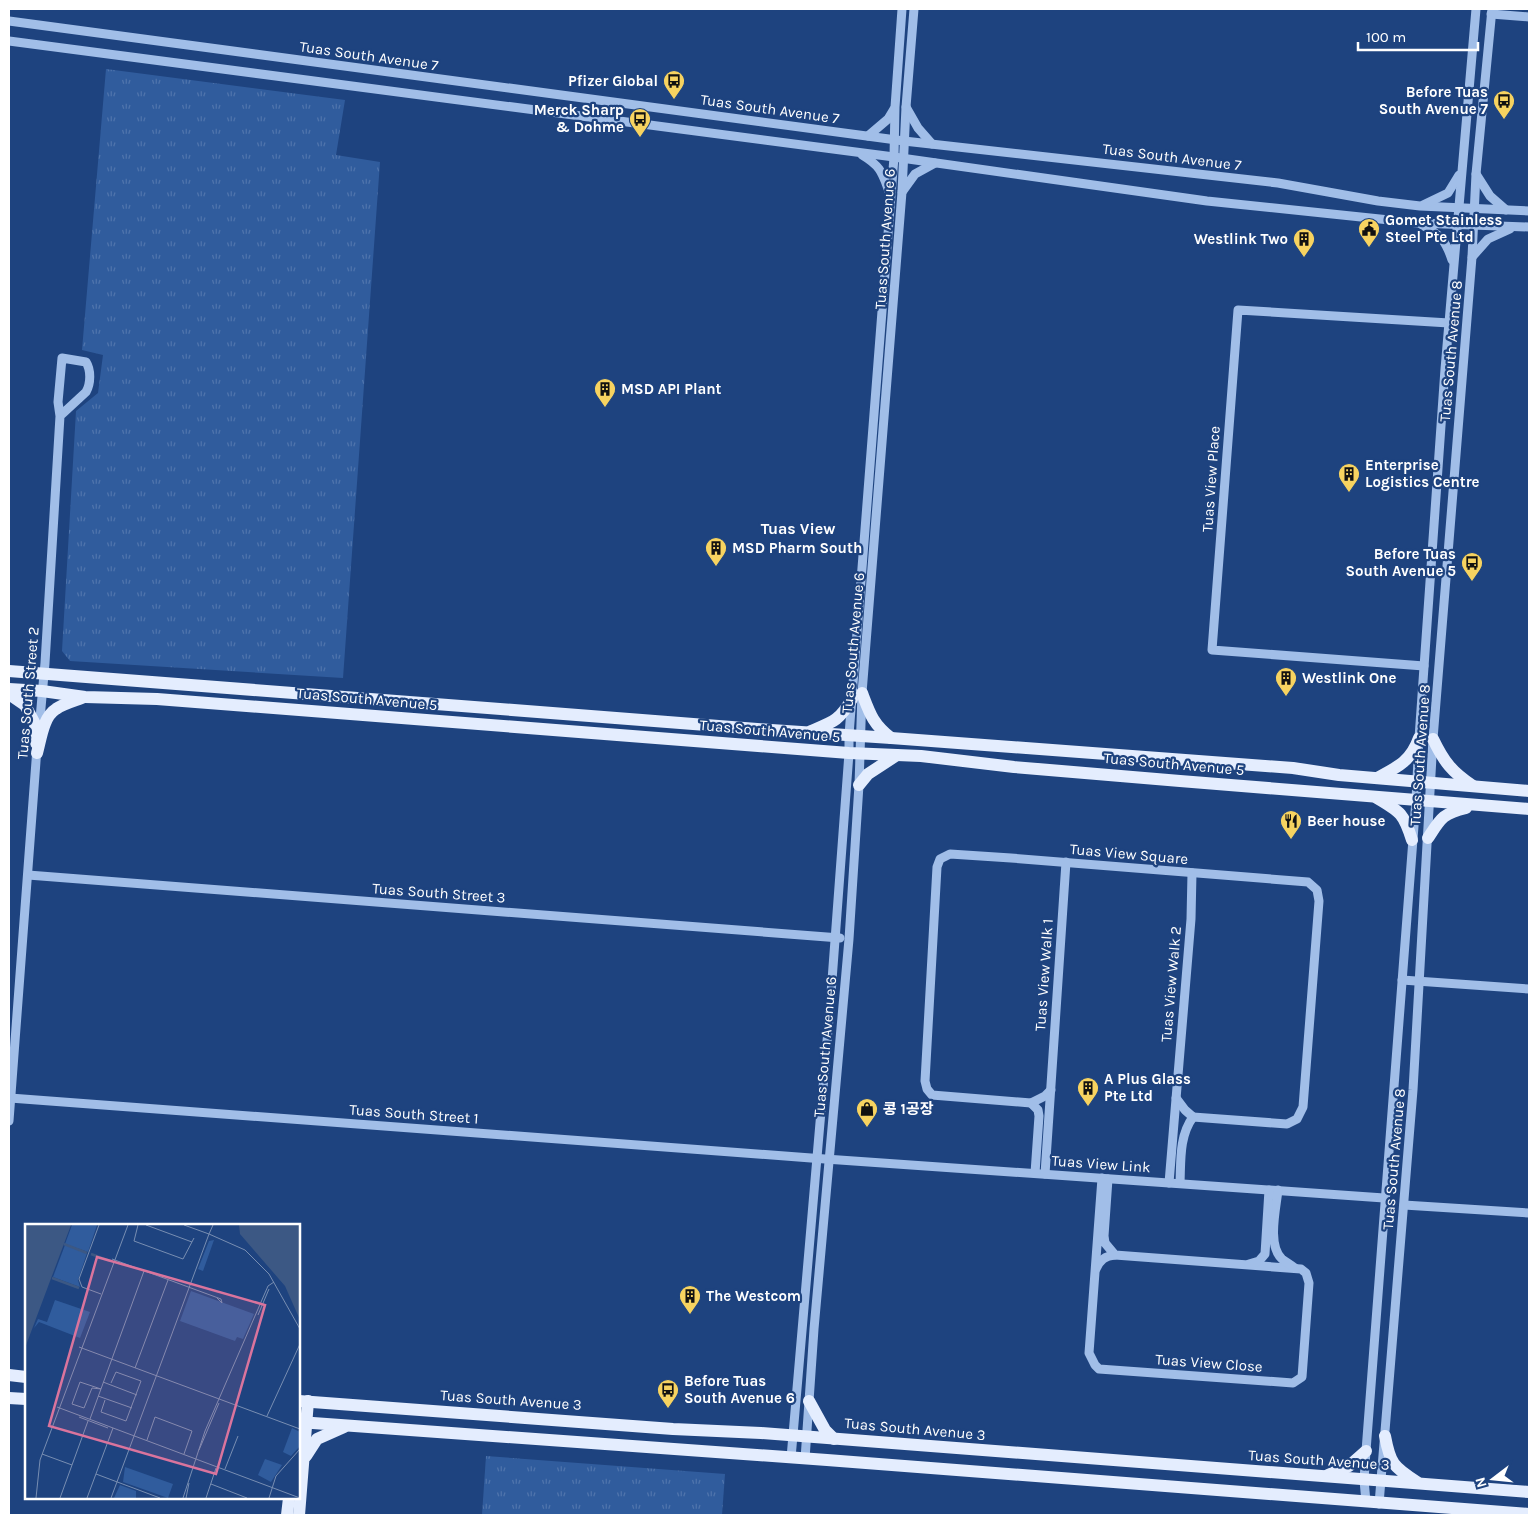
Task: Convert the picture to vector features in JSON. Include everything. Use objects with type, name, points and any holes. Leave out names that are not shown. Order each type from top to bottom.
[{"type":"main road","name":"Tuas South Avenue 5","points":[[9,672],[1293,768],[1339,775],[1529,791]]},
{"type":"main road","name":"Tuas South Avenue 5","points":[[9,689],[85,697],[157,699],[854,754],[897,755],[1180,782],[1529,809]]},
{"type":"main road","points":[[9,694],[25,705],[35,724],[37,753]]},
{"type":"main road","points":[[806,733],[837,720],[857,696],[870,716],[892,738]]},
{"type":"main road","points":[[37,753],[45,724],[51,713],[85,697]]},
{"type":"main road","points":[[1378,778],[1397,768],[1408,758],[1416,748],[1419,738]]},
{"type":"main road","points":[[1433,739],[1447,765],[1473,786]]},
{"type":"main road","points":[[859,785],[868,774],[897,755]]},
{"type":"main road","points":[[1374,797],[1399,811],[1407,825],[1412,840]]},
{"type":"main road","points":[[1428,838],[1444,815],[1481,805]]},
{"type":"main road","points":[[9,1398],[25,1399]]},
{"type":"main road","points":[[299,1515],[304,1458],[304,1401]]},
{"type":"main road","name":"Tuas South Avenue 3","points":[[304,1401],[674,1429],[761,1432],[1529,1492]]},
{"type":"main road","points":[[809,1401],[825,1430],[834,1439]]},
{"type":"main road","points":[[303,1422],[1529,1514]]},
{"type":"main road","points":[[304,1458],[317,1439],[349,1425]]},
{"type":"main road","points":[[1385,1436],[1391,1460],[1399,1472],[1419,1484]]},
{"type":"main road","points":[[1326,1476],[1349,1466],[1366,1451]]},
{"type":"main road","points":[[287,1515],[289,1499]]},
{"type":"street","name":"Tuas South Avenue 6","points":[[791,1458],[835,938],[854,754],[894,157],[895,107],[902,9]]},
{"type":"street","name":"Tuas South Avenue 6","points":[[857,696],[902,192],[906,107],[914,9]]},
{"type":"street","name":"Tuas South Avenue 8","points":[[1366,1502],[1364,1480],[1384,1198],[1416,800],[1449,323],[1476,9]]},
{"type":"street","points":[[1491,11],[1529,17]]},
{"type":"street","name":"Tuas South Avenue 8","points":[[1380,1504],[1413,1090],[1433,739],[1472,258],[1476,174],[1491,11]]},
{"type":"street","name":"Tuas South Avenue 7","points":[[9,21],[904,141],[1278,183],[1378,202],[1529,211]]},
{"type":"street","name":"Tuas South Avenue 7","points":[[9,41],[904,158],[1207,201],[1418,223],[1512,228],[1529,227]]},
{"type":"street","points":[[868,136],[888,119],[895,107]]},
{"type":"street","points":[[906,107],[918,128],[932,144]]},
{"type":"street","points":[[859,153],[876,163],[891,196]]},
{"type":"street","points":[[902,192],[915,174],[935,163]]},
{"type":"street","points":[[1420,206],[1448,193],[1463,166]]},
{"type":"street","points":[[1476,174],[1490,196],[1506,210]]},
{"type":"street","points":[[1418,223],[1435,231],[1442,239],[1448,247],[1454,265]]},
{"type":"street","points":[[1472,258],[1488,239],[1512,228]]},
{"type":"street","name":"Tuas View Place","points":[[1424,666],[1212,650],[1212,640],[1238,310],[1449,323]]},
{"type":"street","name":"Tuas South Street 2","points":[[9,1121],[44,674],[62,358],[86,362],[90,371],[89,387],[60,416]]},
{"type":"street","name":"Tuas South Avenue 6","points":[[805,1459],[849,939],[859,785],[854,754]]},
{"type":"street","name":"Tuas View Square","points":[[1032,1103],[932,1095],[927,1089],[925,1081],[940,859],[950,854],[1308,882],[1317,890],[1319,901],[1303,1107],[1297,1119],[1287,1124],[1193,1118]]},
{"type":"street","name":"Tuas View Walk 1","points":[[1045,1174],[1066,862]]},
{"type":"street","name":"Tuas View Walk 2","points":[[1169,1183],[1192,873]]},
{"type":"street","name":"Tuas South Street 3","points":[[28,875],[849,939]]},
{"type":"street","points":[[1402,980],[1529,989]]},
{"type":"street","points":[[1035,1173],[1039,1116],[1036,1106],[1032,1103],[1045,1096],[1051,1090]]},
{"type":"street","name":"Tuas South Street 1","points":[[10,1098],[816,1158]]},
{"type":"street","points":[[1176,1098],[1193,1118],[1187,1126],[1184,1135],[1180,1184]]},
{"type":"street","name":"Tuas View Link","points":[[816,1158],[1384,1198]]},
{"type":"street","points":[[1105,1178],[1105,1244],[1115,1255]]},
{"type":"street","name":"Tuas View Close","points":[[1105,1178],[1095,1269],[1089,1353],[1095,1365],[1099,1369],[1293,1383],[1302,1377],[1308,1283],[1306,1273],[1301,1269],[1296,1269],[1282,1259],[1276,1250],[1273,1241],[1273,1190]]},
{"type":"street","points":[[1247,1265],[1259,1261],[1265,1254],[1273,1190]]},
{"type":"street","points":[[1404,1204],[1529,1213]]},
{"type":"street","points":[[1095,1269],[1103,1259],[1115,1255],[1296,1269]]},
{"type":"green space","points":[[106,69],[345,100],[336,155],[380,162],[343,678],[70,661],[62,651],[76,411],[98,393],[103,355],[82,350]]},
{"type":"green space","points":[[486,1456],[725,1474],[722,1515],[482,1515]]},
{"type":"place","name":"Pfizer Global","points":[[674,100]]},
{"type":"place","name":"Before Tuas South Avenue 7","points":[[1504,120]]},
{"type":"place","name":"Merck Sharp & Dohme","points":[[640,138]]},
{"type":"place","name":"Gomet Stainless Steel Pte Ltd","points":[[1369,248]]},
{"type":"place","name":"Westlink Two","points":[[1304,258]]},
{"type":"place","name":"MSD API Plant","points":[[605,408]]},
{"type":"place","name":"Enterprise Logistics Centre","points":[[1349,493]]},
{"type":"place","name":"MSD Pharm South","points":[[716,567]]},
{"type":"place","name":"Before Tuas South Avenue 5","points":[[1472,582]]},
{"type":"place","name":"Westlink One","points":[[1286,697]]},
{"type":"place","name":"Beer house","points":[[1291,840]]},
{"type":"place","name":"A Plus Glass Pte Ltd","points":[[1088,1107]]},
{"type":"place","name":"콩 1공장","points":[[867,1128]]},
{"type":"place","name":"The Westcom","points":[[690,1315]]},
{"type":"place","name":"Before Tuas South Avenue 6","points":[[668,1409]]},
{"type":"district","name":"Tuas View","points":[[798,528]]}]
